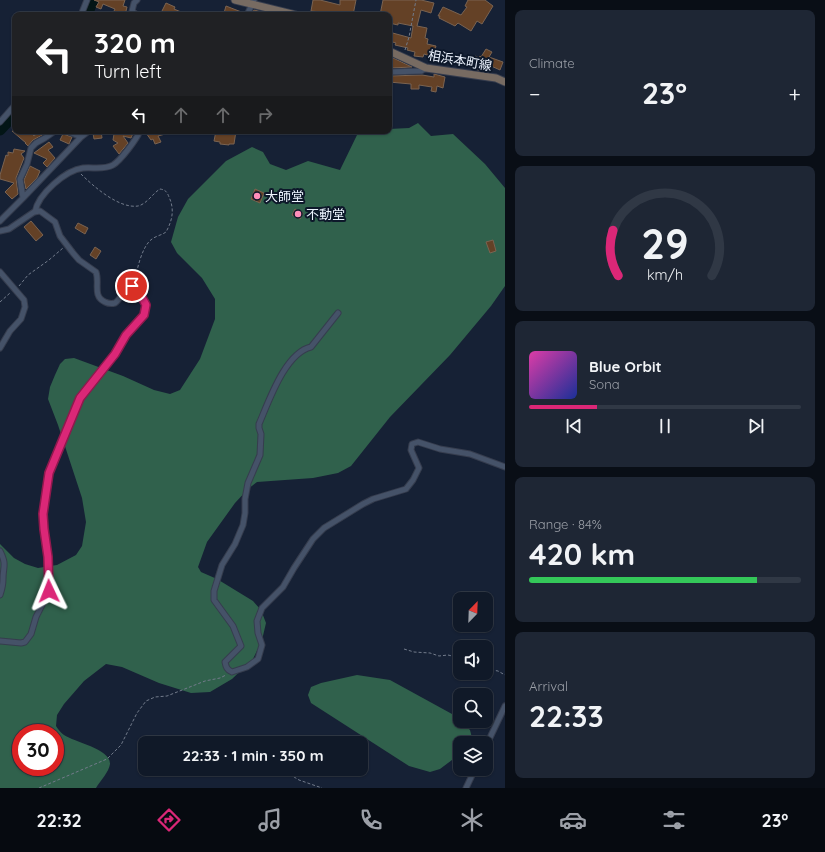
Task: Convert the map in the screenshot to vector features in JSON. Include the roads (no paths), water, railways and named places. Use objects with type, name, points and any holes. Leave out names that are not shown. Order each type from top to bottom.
[{"type":"main road","points":[[235,0],[253,2],[286,12]]},
{"type":"main road","name":"相浜本町線","points":[[392,52],[426,68],[496,78],[505,82]]},
{"type":"street","points":[[82,12],[87,0]]},
{"type":"street","points":[[133,12],[132,11],[134,3],[137,0]]},
{"type":"street","points":[[248,12],[253,2]]},
{"type":"street","points":[[392,72],[422,71],[426,68]]},
{"type":"street","points":[[0,122],[12,108]]},
{"type":"street","points":[[23,198],[20,179],[26,168],[31,148],[36,143],[51,134]]},
{"type":"street","points":[[76,134],[81,136]]},
{"type":"street","points":[[0,221],[84,134]]},
{"type":"street","points":[[36,212],[36,207],[49,188],[69,173],[83,168],[100,168],[113,165],[119,160],[138,134]]},
{"type":"street","points":[[0,231],[9,229],[36,212],[44,213],[55,222],[60,236],[79,260],[96,272],[98,280],[97,295],[102,300],[110,304],[115,303],[122,297],[126,288],[134,286],[139,290],[146,305],[144,315],[126,335],[115,354],[80,398],[49,473],[43,514],[48,557],[49,591],[36,616],[28,639],[21,643],[0,641]]},
{"type":"street","points":[[0,272],[24,300],[21,319],[5,338],[0,348]]},
{"type":"street","points":[[338,312],[311,347],[305,348],[298,352],[281,374],[259,424],[261,434],[260,455],[248,483],[243,525],[235,544],[222,565],[214,591],[214,600],[233,626],[241,646],[225,662],[228,671],[232,672],[247,667],[258,658],[262,645],[258,633],[257,621],[262,608],[283,586],[313,539],[324,528],[363,504],[408,487],[419,468],[411,450],[412,444],[418,442],[440,450],[470,454],[505,467]]},
{"type":"street","points":[[0,551],[5,564],[3,586],[0,595]]},
{"type":"street","points":[[491,736],[505,706]]},
{"type":"street","points":[[466,788],[472,776]]},
{"type":"waterway","points":[[88,12],[93,0]]},
{"type":"waterway","points":[[0,130],[12,117]]},
{"type":"place","name":"大師堂","points":[[257,196]]},
{"type":"place","name":"不動堂","points":[[298,214]]}]
